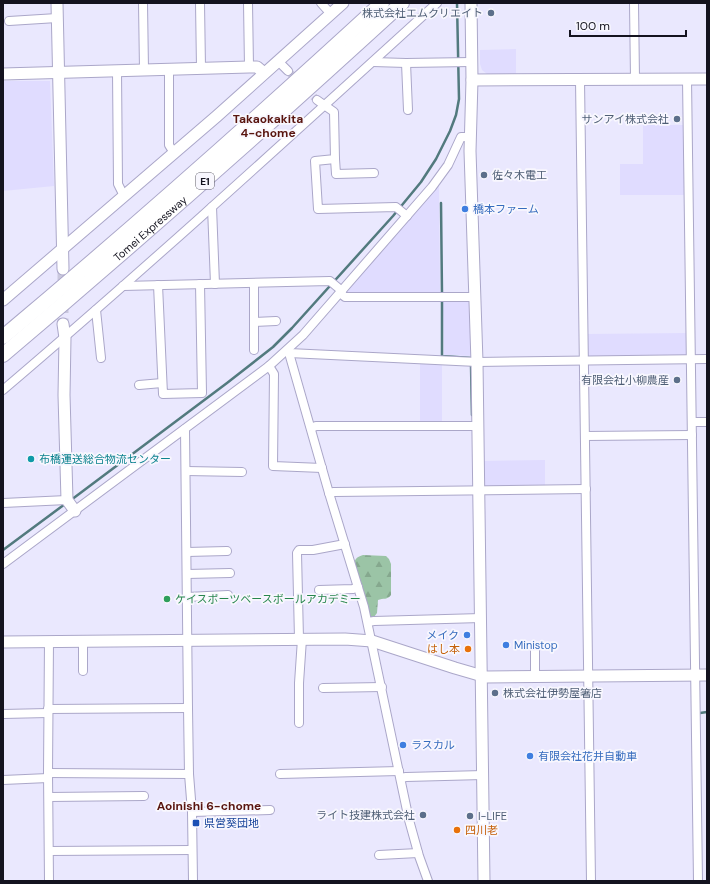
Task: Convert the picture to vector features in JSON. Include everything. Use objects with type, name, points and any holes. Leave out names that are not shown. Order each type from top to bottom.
[{"type":"highway","name":"Tomei Expressway","points":[[3,337],[89,265],[229,142],[382,3]]},
{"type":"highway","name":"Tomei Expressway","points":[[3,355],[97,276],[250,142],[402,3]]},
{"type":"street","points":[[57,3],[63,269]]},
{"type":"street","points":[[143,3],[144,70]]},
{"type":"street","points":[[200,3],[201,68]]},
{"type":"street","points":[[248,3],[249,66]]},
{"type":"street","points":[[321,3],[331,14]]},
{"type":"street","points":[[4,297],[174,153],[343,3]]},
{"type":"street","points":[[3,390],[65,338],[212,207],[437,3]]},
{"type":"street","points":[[471,3],[465,62],[472,80],[471,137],[477,362],[484,881]]},
{"type":"street","points":[[634,3],[635,80]]},
{"type":"street","points":[[9,21],[57,18]]},
{"type":"street","points":[[278,62],[288,71]]},
{"type":"street","points":[[372,62],[465,62]]},
{"type":"street","points":[[406,63],[408,110]]},
{"type":"street","points":[[3,74],[249,66],[257,67],[264,73]]},
{"type":"street","points":[[168,69],[170,145],[174,153]]},
{"type":"street","points":[[117,71],[118,184],[124,196]]},
{"type":"street","points":[[687,79],[698,881]]},
{"type":"street","points":[[472,80],[707,79]]},
{"type":"street","points":[[580,80],[591,881]]},
{"type":"street","points":[[317,100],[334,112],[336,174],[374,173]]},
{"type":"street","points":[[3,564],[288,352],[443,172],[461,137],[471,137]]},
{"type":"street","points":[[335,159],[315,161],[318,209],[396,207],[405,215]]},
{"type":"street","points":[[212,207],[214,284]]},
{"type":"street","points":[[123,286],[330,281],[345,297],[475,297]]},
{"type":"street","points":[[254,283],[254,350]]},
{"type":"street","points":[[158,285],[163,394],[202,393],[200,284]]},
{"type":"street","points":[[96,310],[101,358]]},
{"type":"street","points":[[254,322],[276,321]]},
{"type":"street","points":[[63,324],[65,338],[64,395],[67,500],[75,511]]},
{"type":"street","points":[[288,352],[477,362],[707,359]]},
{"type":"street","points":[[288,352],[368,622],[409,820],[418,853],[428,881]]},
{"type":"street","points":[[269,366],[274,374],[273,466],[322,468]]},
{"type":"street","points":[[139,385],[162,383]]},
{"type":"street","points":[[692,422],[707,422]]},
{"type":"street","points":[[310,428],[316,426],[478,426]]},
{"type":"street","points":[[185,429],[189,774],[192,812],[192,881]]},
{"type":"street","points":[[585,436],[692,435]]},
{"type":"street","points":[[186,471],[242,472]]},
{"type":"street","points":[[329,493],[479,490],[586,490]]},
{"type":"street","points":[[3,503],[67,500]]},
{"type":"street","points":[[299,723],[301,639],[297,553],[300,550],[313,550],[345,544]]},
{"type":"street","points":[[187,552],[227,551]]},
{"type":"street","points":[[187,574],[230,573]]},
{"type":"street","points":[[319,590],[353,589],[358,587]]},
{"type":"street","points":[[187,597],[228,595]]},
{"type":"street","points":[[368,622],[481,618]]},
{"type":"street","points":[[3,642],[345,639],[372,641],[486,677],[707,675]]},
{"type":"street","points":[[49,641],[49,881]]},
{"type":"street","points":[[83,641],[83,671]]},
{"type":"street","points":[[535,647],[535,676]]},
{"type":"street","points":[[323,688],[382,687]]},
{"type":"street","points":[[3,714],[48,711],[188,708]]},
{"type":"street","points":[[3,780],[48,776],[189,774]]},
{"type":"street","points":[[280,774],[400,774],[406,777],[483,775]]},
{"type":"street","points":[[49,797],[144,796]]},
{"type":"street","points":[[192,812],[270,810]]},
{"type":"street","points":[[49,851],[192,850]]},
{"type":"street","points":[[379,855],[418,853]]},
{"type":"shaded area","points":[[516,49],[516,76],[493,76],[482,70],[480,64],[480,50]]},
{"type":"shaded area","points":[[3,81],[50,81],[54,186],[3,191]]},
{"type":"shaded area","points":[[643,125],[685,125],[686,195],[620,195],[620,164],[643,164]]},
{"type":"shaded area","points":[[439,184],[440,294],[347,294],[346,292]]},
{"type":"shaded area","points":[[443,300],[468,300],[471,302],[472,356],[444,355]]},
{"type":"shaded area","points":[[688,333],[688,354],[686,356],[589,357],[587,355],[586,334]]},
{"type":"shaded area","points":[[420,362],[442,363],[442,423],[420,423]]},
{"type":"shaded area","points":[[545,460],[545,487],[486,487],[484,485],[483,461]]},
{"type":"green space","points":[[363,555],[386,556],[391,564],[391,595],[390,597],[378,600],[377,613],[374,617],[369,615],[354,565],[357,558]]},
{"type":"waterway","points":[[71,500],[273,347],[393,216],[421,182],[436,159],[456,115],[459,99],[457,3]]},
{"type":"waterway","points":[[441,203],[442,294]]},
{"type":"waterway","points":[[442,300],[442,356],[471,358]]},
{"type":"waterway","points":[[471,365],[472,415]]},
{"type":"waterway","points":[[3,550],[65,504]]},
{"type":"waterway","points":[[700,713],[707,712]]},
{"type":"tunnel","points":[[288,71],[317,100]]},
{"type":"tunnel","points":[[63,269],[63,324]]},
{"type":"place","name":"株式会社エムクリエイト","points":[[491,13]]},
{"type":"place","name":"サンアイ株式会社","points":[[677,119]]},
{"type":"place","name":"佐々木電工","points":[[484,175]]},
{"type":"place","name":"橋本ファーム","points":[[465,209]]},
{"type":"place","name":"有限会社小柳農産","points":[[677,380]]},
{"type":"place","name":"布橋運送総合物流センター","points":[[31,459]]},
{"type":"place","name":"ケイスポーツベースボールアカデミー","points":[[167,599]]},
{"type":"place","name":"メイク","points":[[467,635]]},
{"type":"place","name":"Ministop","points":[[506,645]]},
{"type":"place","name":"はし本","points":[[468,649]]},
{"type":"place","name":"株式会社伊勢屋箸店","points":[[495,693]]},
{"type":"place","name":"ラスカル","points":[[403,745]]},
{"type":"place","name":"有限会社花井自動車","points":[[530,756]]},
{"type":"place","name":"ライト技建株式会社","points":[[423,815]]},
{"type":"place","name":"I-LIFE","points":[[470,816]]},
{"type":"place","name":"県営葵団地","points":[[196,823]]},
{"type":"place","name":"四川老","points":[[457,830]]},
{"type":"district","name":"Takaokakita 4-chome","points":[[268,126]]},
{"type":"district","name":"Aoinishi 6-chome","points":[[209,806]]}]
